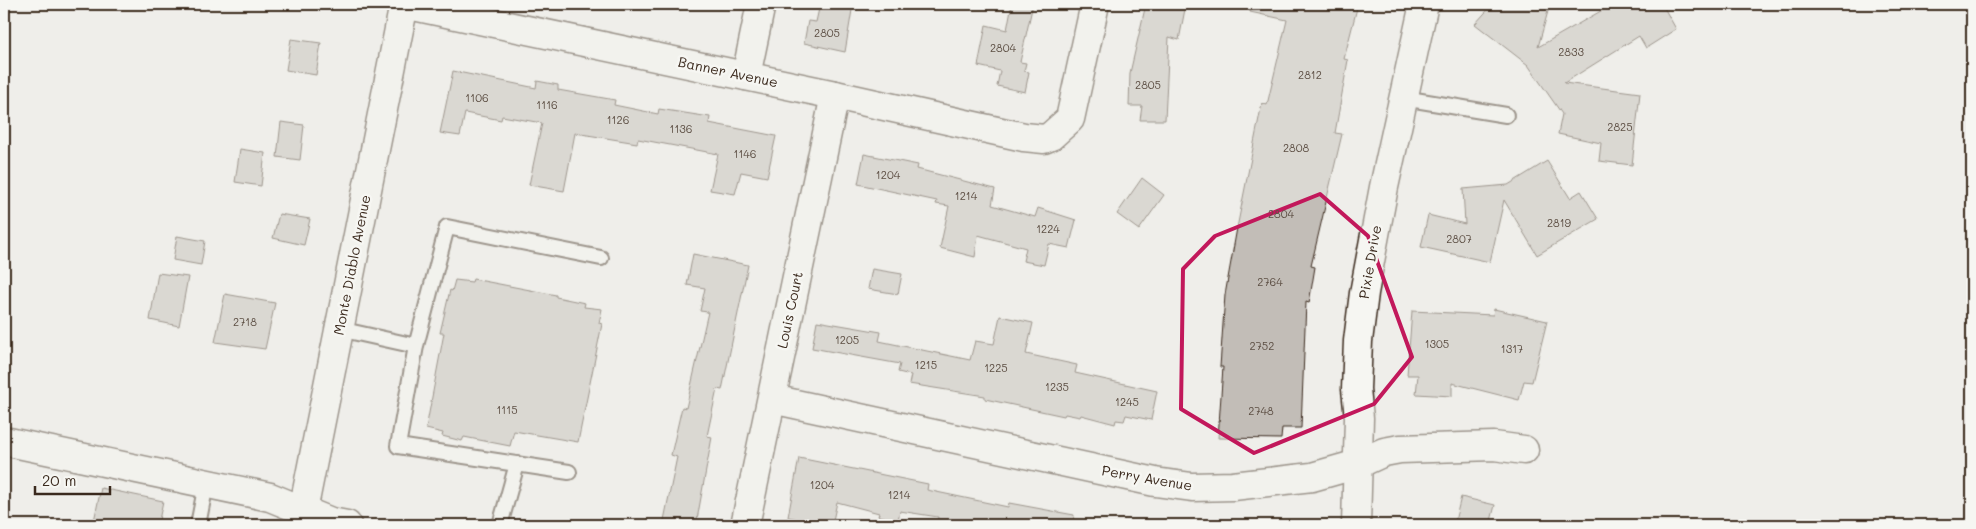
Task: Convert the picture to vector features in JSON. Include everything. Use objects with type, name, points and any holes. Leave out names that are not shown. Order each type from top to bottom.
[{"type":"street","name":"Banner Avenue","points":[[404,4],[1024,137],[1044,139],[1051,136],[1070,118],[1095,4]]},
{"type":"street","name":"Monte Diablo Avenue","points":[[302,518],[404,4]]},
{"type":"street","points":[[746,76],[761,4]]},
{"type":"street","name":"Pixie Drive","points":[[1356,525],[1359,418],[1356,389],[1358,341],[1364,292],[1384,187],[1424,4]]},
{"type":"street","name":"Louis Court","points":[[745,525],[835,95]]},
{"type":"street","name":"Perry Avenue","points":[[772,400],[1154,482],[1192,487],[1233,486],[1312,477],[1358,464],[1384,452],[1400,449],[1494,446],[1524,450]]},
{"type":"street","points":[[4,441],[270,497],[302,518],[347,525]]},
{"type":"lane","points":[[1403,98],[1506,115]]},
{"type":"lane","points":[[569,472],[398,446],[416,346],[447,227],[601,258]]},
{"type":"lane","points":[[339,329],[416,346]]},
{"type":"lane","points":[[500,525],[516,464]]},
{"type":"lane","points":[[198,525],[206,484]]},
{"type":"highlighted area","points":[[1320,194],[1368,236],[1412,357],[1374,404],[1254,453],[1181,409],[1183,269],[1215,236]]},
{"type":"building","points":[[820,4],[853,4],[845,52],[804,43],[808,21],[816,22]]},
{"type":"building","points":[[1012,4],[1033,4],[1020,62],[1026,63],[1024,71],[1029,72],[1025,92],[997,86],[1000,71],[978,66],[986,25],[1007,30]]},
{"type":"building","points":[[1146,4],[1186,4],[1179,40],[1169,37],[1165,120],[1140,120],[1142,106],[1129,106],[1130,73]]},
{"type":"building","points":[[1251,4],[1358,4],[1344,59],[1348,60],[1335,133],[1342,134],[1311,266],[1315,267],[1309,303],[1306,302],[1301,428],[1282,428],[1281,439],[1218,438],[1223,367],[1220,367],[1225,295],[1262,103],[1267,105],[1287,20],[1250,12]]},
{"type":"building","points":[[1493,4],[1550,4],[1538,47],[1613,4],[1662,4],[1676,29],[1646,48],[1639,36],[1564,83],[1640,93],[1632,165],[1599,161],[1601,143],[1558,134],[1562,114],[1528,65],[1475,24]]},
{"type":"building","points":[[291,39],[321,43],[316,75],[286,70]]},
{"type":"building","points":[[453,71],[536,88],[537,81],[558,85],[558,90],[615,100],[614,105],[658,114],[659,109],[710,117],[709,123],[776,136],[767,177],[741,172],[735,194],[710,190],[718,154],[638,139],[637,143],[575,133],[564,191],[529,185],[542,123],[502,116],[501,120],[465,113],[460,136],[440,133]]},
{"type":"building","points":[[281,122],[304,125],[300,160],[277,157]]},
{"type":"building","points":[[240,149],[265,153],[261,186],[235,182]]},
{"type":"building","points":[[864,154],[918,165],[917,169],[995,189],[992,205],[1035,217],[1038,208],[1076,220],[1069,248],[1049,244],[1044,265],[1023,261],[1026,248],[978,235],[975,257],[940,248],[949,206],[936,204],[937,201],[858,184]]},
{"type":"building","points":[[1547,161],[1570,198],[1581,191],[1598,219],[1537,255],[1504,200],[1490,262],[1421,247],[1428,215],[1465,224],[1463,189],[1508,185]]},
{"type":"building","points":[[1142,178],[1164,195],[1139,230],[1117,214]]},
{"type":"building","points":[[279,214],[310,219],[304,245],[273,238]]},
{"type":"building","points":[[177,236],[205,241],[201,265],[173,260]]},
{"type":"building","points":[[693,254],[748,265],[722,390],[717,389],[707,436],[712,437],[696,525],[663,525],[677,457],[671,455],[682,407],[686,408],[708,312],[700,311],[705,288],[687,285]]},
{"type":"building","points":[[872,269],[902,274],[898,294],[868,289]]},
{"type":"building","points":[[158,273],[188,277],[179,326],[150,320]]},
{"type":"building","points":[[473,279],[556,295],[556,297],[585,303],[584,307],[602,309],[599,323],[602,324],[578,442],[514,431],[510,446],[464,437],[462,441],[442,436],[443,433],[426,429],[444,333],[440,333],[450,290],[452,291],[455,280],[472,282]]},
{"type":"building","points":[[225,294],[275,303],[265,349],[215,342]]},
{"type":"building","points":[[1494,309],[1547,321],[1532,382],[1524,381],[1519,400],[1452,383],[1452,396],[1416,394],[1418,375],[1407,375],[1412,311],[1493,315]]},
{"type":"building","points":[[1000,316],[1033,323],[1026,354],[1077,365],[1075,373],[1157,391],[1151,420],[1126,415],[1124,421],[1116,420],[1115,424],[1081,415],[1080,417],[1065,414],[1064,416],[985,399],[985,396],[909,384],[911,375],[898,372],[900,364],[812,348],[817,321],[881,332],[879,341],[970,360],[975,341],[994,344]]},
{"type":"building","points":[[799,458],[928,484],[927,490],[1008,507],[1009,503],[1074,515],[1073,525],[937,525],[938,517],[900,511],[898,520],[878,516],[879,513],[837,502],[832,525],[788,517]]},
{"type":"building","points":[[101,488],[163,501],[158,525],[114,525],[94,521]]},
{"type":"building","points":[[1461,497],[1495,505],[1490,525],[1454,525]]}]
